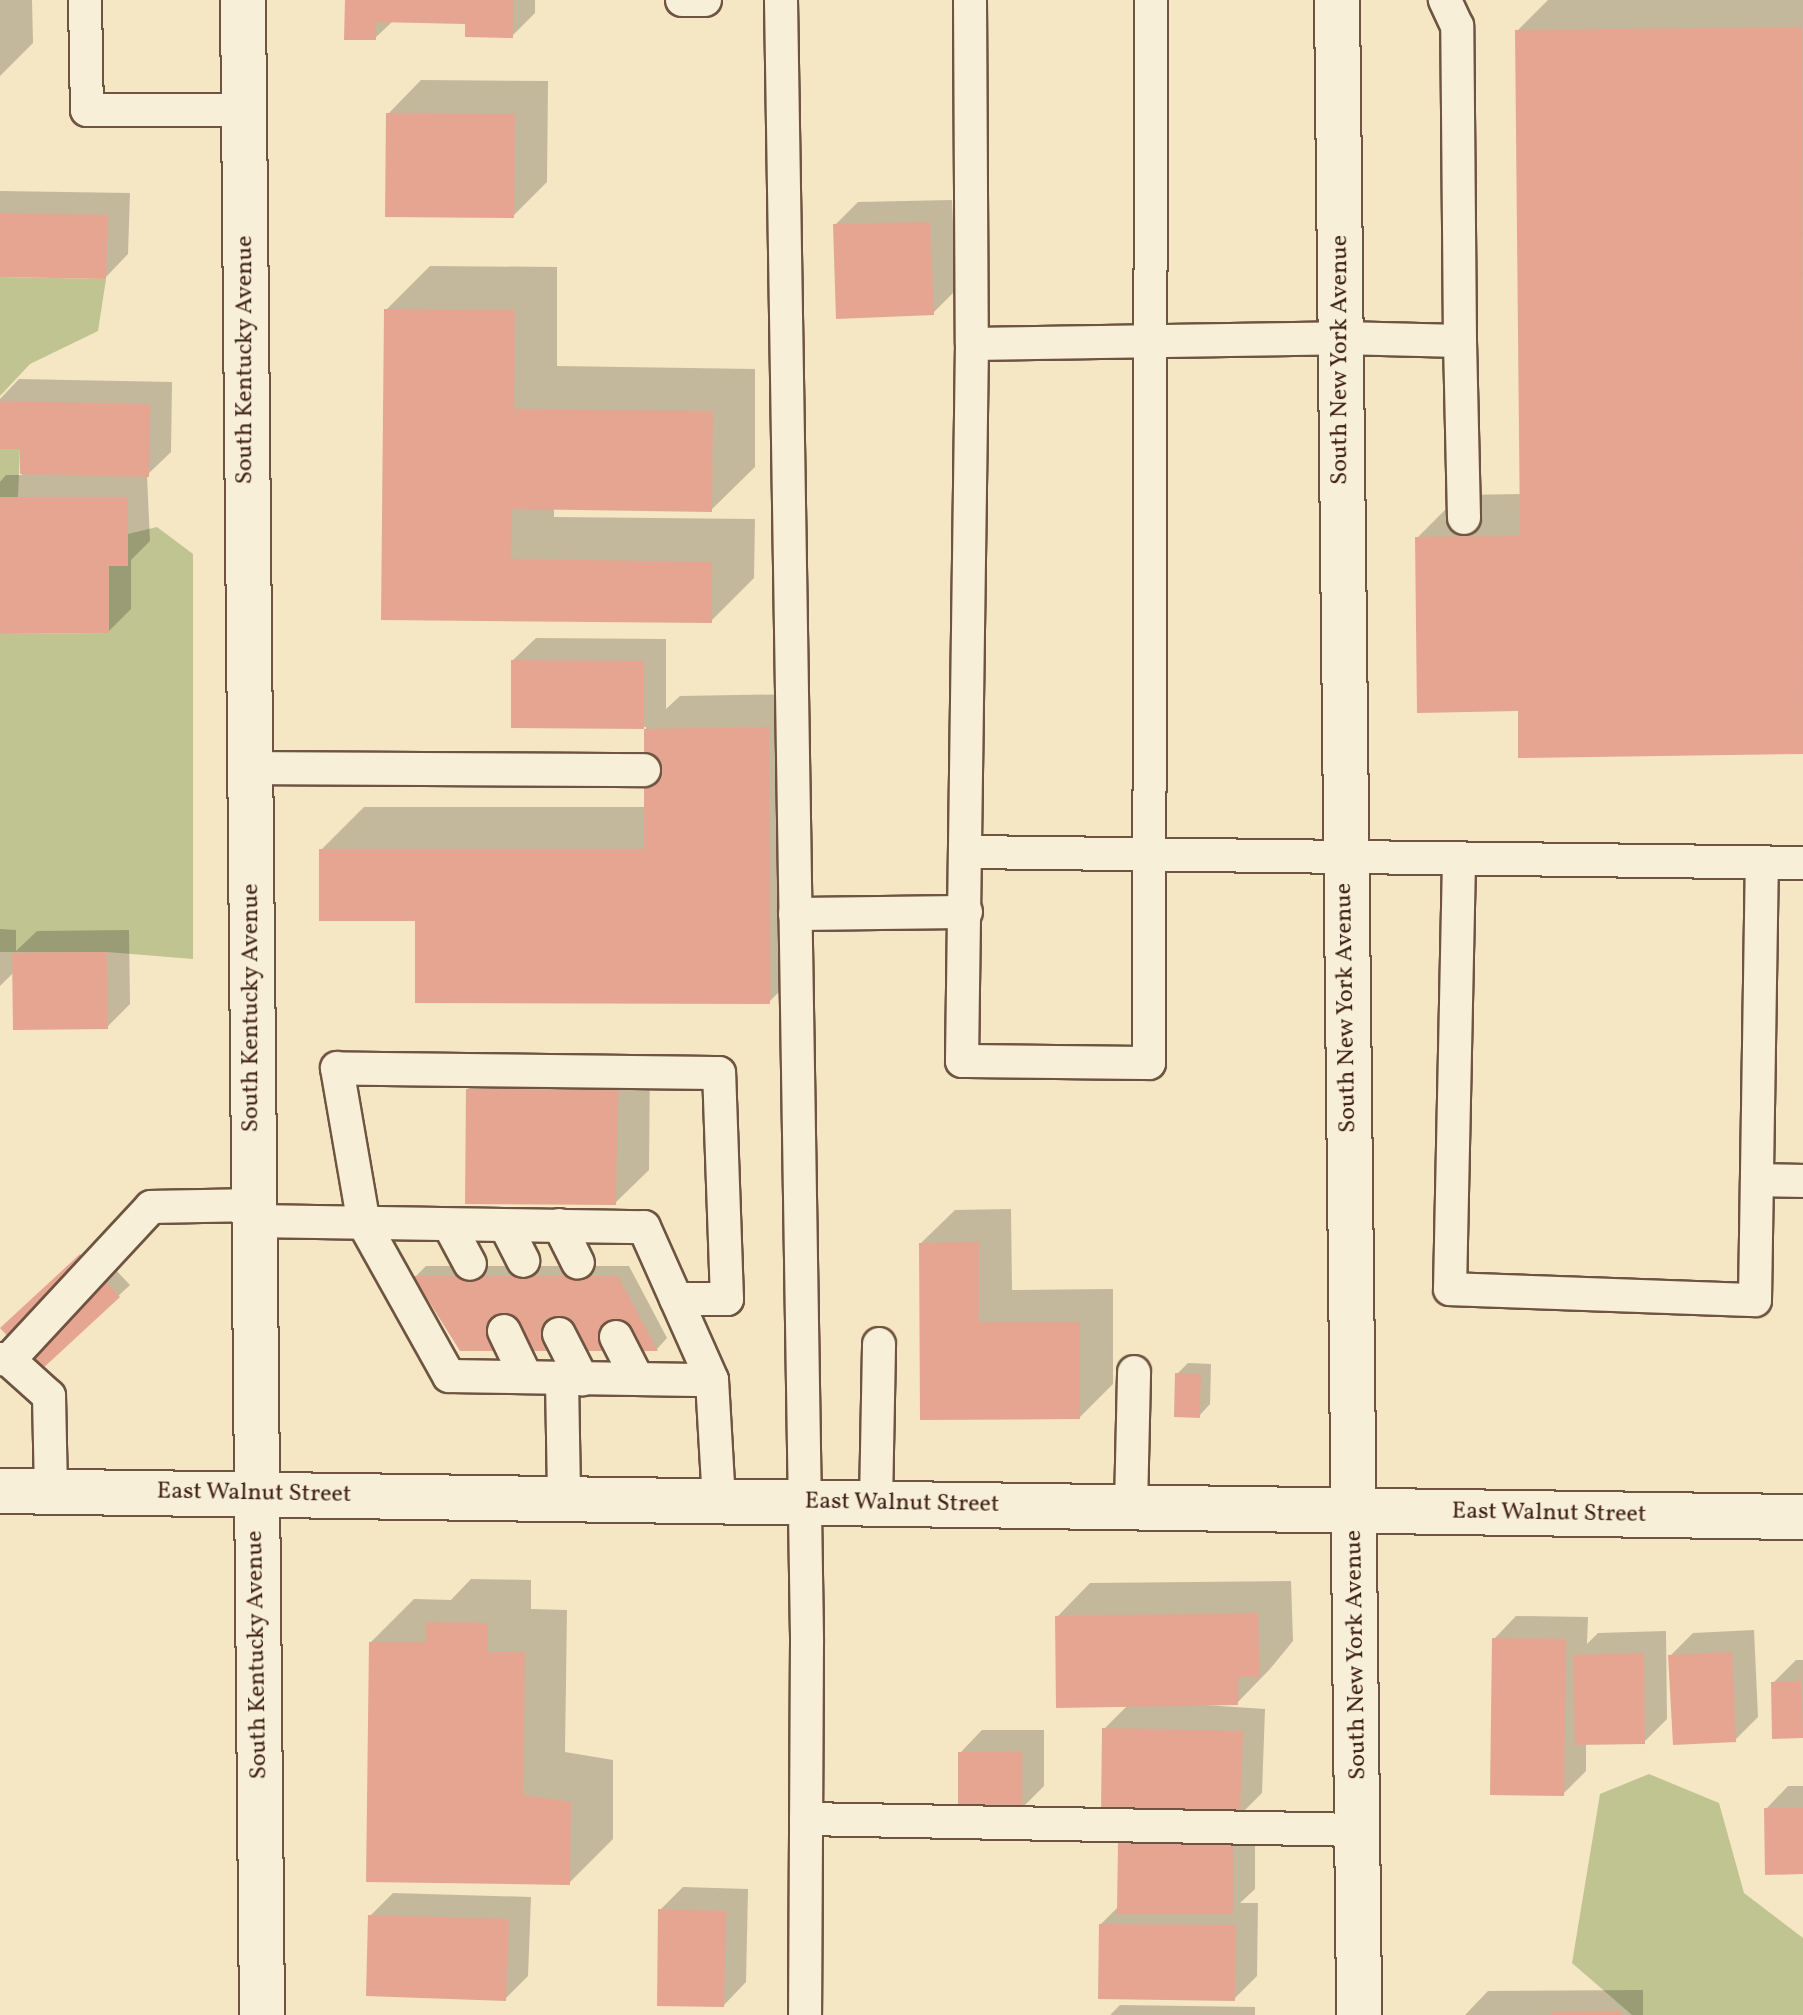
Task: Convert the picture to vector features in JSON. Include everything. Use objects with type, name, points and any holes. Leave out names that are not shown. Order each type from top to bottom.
[{"type":"street","name":"South Kentucky Avenue","points":[[243,0],[262,2015]]},
{"type":"street","name":"South New York Avenue","points":[[1337,0],[1359,2015]]},
{"type":"street","name":"East Walnut Street","points":[[0,1491],[1803,1517]]},
{"type":"lane","points":[[85,0],[87,110],[244,110]]},
{"type":"lane","points":[[682,0],[705,0]]},
{"type":"lane","points":[[781,0],[803,1502],[805,2015]]},
{"type":"lane","points":[[970,0],[972,344],[968,852],[962,1061],[1149,1063],[1151,0]]},
{"type":"lane","points":[[1445,0],[1457,26],[1464,518]]},
{"type":"lane","points":[[972,344],[1342,338],[1460,341]]},
{"type":"lane","points":[[250,768],[644,770]]},
{"type":"lane","points":[[968,852],[1803,863]]},
{"type":"lane","points":[[1459,860],[1450,1289],[1755,1300],[1762,863]]},
{"type":"lane","points":[[795,914],[966,912]]},
{"type":"lane","points":[[676,1299],[727,1299],[719,1073],[337,1068],[364,1224],[449,1376],[712,1380]]},
{"type":"lane","points":[[1757,1180],[1803,1181]]},
{"type":"lane","points":[[51,1491],[49,1396],[4,1360],[151,1207],[364,1224],[644,1227],[712,1380],[719,1501]]},
{"type":"lane","points":[[449,1225],[470,1264]]},
{"type":"lane","points":[[559,1225],[578,1263]]},
{"type":"lane","points":[[506,1227],[523,1261]]},
{"type":"lane","points":[[504,1331],[526,1377]]},
{"type":"lane","points":[[559,1334],[572,1379],[564,1498]]},
{"type":"lane","points":[[616,1337],[637,1378]]},
{"type":"lane","points":[[876,1503],[879,1344]]},
{"type":"lane","points":[[1131,1507],[1134,1372]]},
{"type":"lane","points":[[806,1819],[1358,1830]]},
{"type":"green space","points":[[0,277],[106,279],[98,331],[30,364],[0,396]]},
{"type":"green space","points":[[0,449],[20,449],[18,497],[0,497]]},
{"type":"green space","points":[[157,527],[193,554],[193,959],[107,952],[0,952],[0,634],[109,633],[109,566],[128,566],[128,534]]},
{"type":"green space","points":[[1649,1774],[1719,1803],[1744,1893],[1803,1938],[1803,2015],[1632,2015],[1572,1963],[1600,1794]]},
{"type":"building","points":[[345,0],[513,0],[513,38],[465,37],[465,24],[376,22],[376,40],[344,40]]},
{"type":"building","points":[[1802,27],[1803,754],[1518,758],[1518,711],[1417,713],[1415,537],[1520,536],[1515,30]]},
{"type":"building","points":[[386,113],[515,114],[514,218],[385,217]]},
{"type":"building","points":[[0,213],[108,215],[106,279],[0,277]]},
{"type":"building","points":[[930,222],[934,315],[836,319],[833,224]]},
{"type":"building","points":[[384,309],[515,310],[514,409],[713,411],[712,512],[512,509],[511,559],[712,562],[712,623],[381,620]]},
{"type":"building","points":[[0,401],[150,404],[149,477],[20,474],[20,449],[0,449]]},
{"type":"building","points":[[0,497],[128,497],[128,566],[109,566],[109,633],[0,634]]},
{"type":"building","points":[[511,660],[644,661],[644,729],[511,728]]},
{"type":"building","points":[[769,727],[770,1004],[415,1003],[415,921],[319,921],[319,849],[644,849],[644,729]]},
{"type":"building","points":[[107,952],[108,1029],[13,1030],[12,953]]},
{"type":"building","points":[[466,1089],[618,1090],[616,1205],[465,1204]]},
{"type":"building","points":[[979,1242],[979,1322],[1080,1322],[1080,1419],[920,1420],[919,1243]]},
{"type":"building","points":[[80,1254],[120,1297],[40,1371],[0,1328]]},
{"type":"building","points":[[413,1276],[618,1276],[658,1351],[460,1351]]},
{"type":"building","points":[[1175,1373],[1201,1374],[1200,1418],[1174,1417]]},
{"type":"building","points":[[1258,1613],[1260,1677],[1238,1677],[1238,1705],[1056,1708],[1055,1616]]},
{"type":"building","points":[[426,1622],[488,1623],[488,1652],[525,1652],[523,1795],[571,1802],[570,1885],[366,1882],[369,1642],[426,1642]]},
{"type":"building","points":[[1492,1638],[1566,1639],[1564,1796],[1490,1795]]},
{"type":"building","points":[[1732,1652],[1736,1742],[1673,1745],[1668,1655]]},
{"type":"building","points":[[1644,1653],[1645,1744],[1575,1745],[1573,1655]]},
{"type":"building","points":[[1800,1661],[1803,1738],[1772,1739],[1771,1682],[1800,1681]]},
{"type":"building","points":[[1102,1728],[1243,1731],[1240,1817],[1101,1814]]},
{"type":"building","points":[[958,1752],[1022,1752],[1022,1811],[958,1811]]},
{"type":"building","points":[[1764,1808],[1803,1808],[1803,1874],[1765,1875]]},
{"type":"building","points":[[1118,1840],[1233,1841],[1233,1914],[1117,1914]]},
{"type":"building","points":[[658,1909],[726,1911],[724,2007],[657,2006]]},
{"type":"building","points":[[368,1915],[509,1919],[506,2001],[366,1996]]},
{"type":"building","points":[[1099,1924],[1236,1925],[1235,2001],[1098,1999]]},
{"type":"building","points":[[1621,2011],[1621,2015],[1551,2015],[1551,2012]]}]
